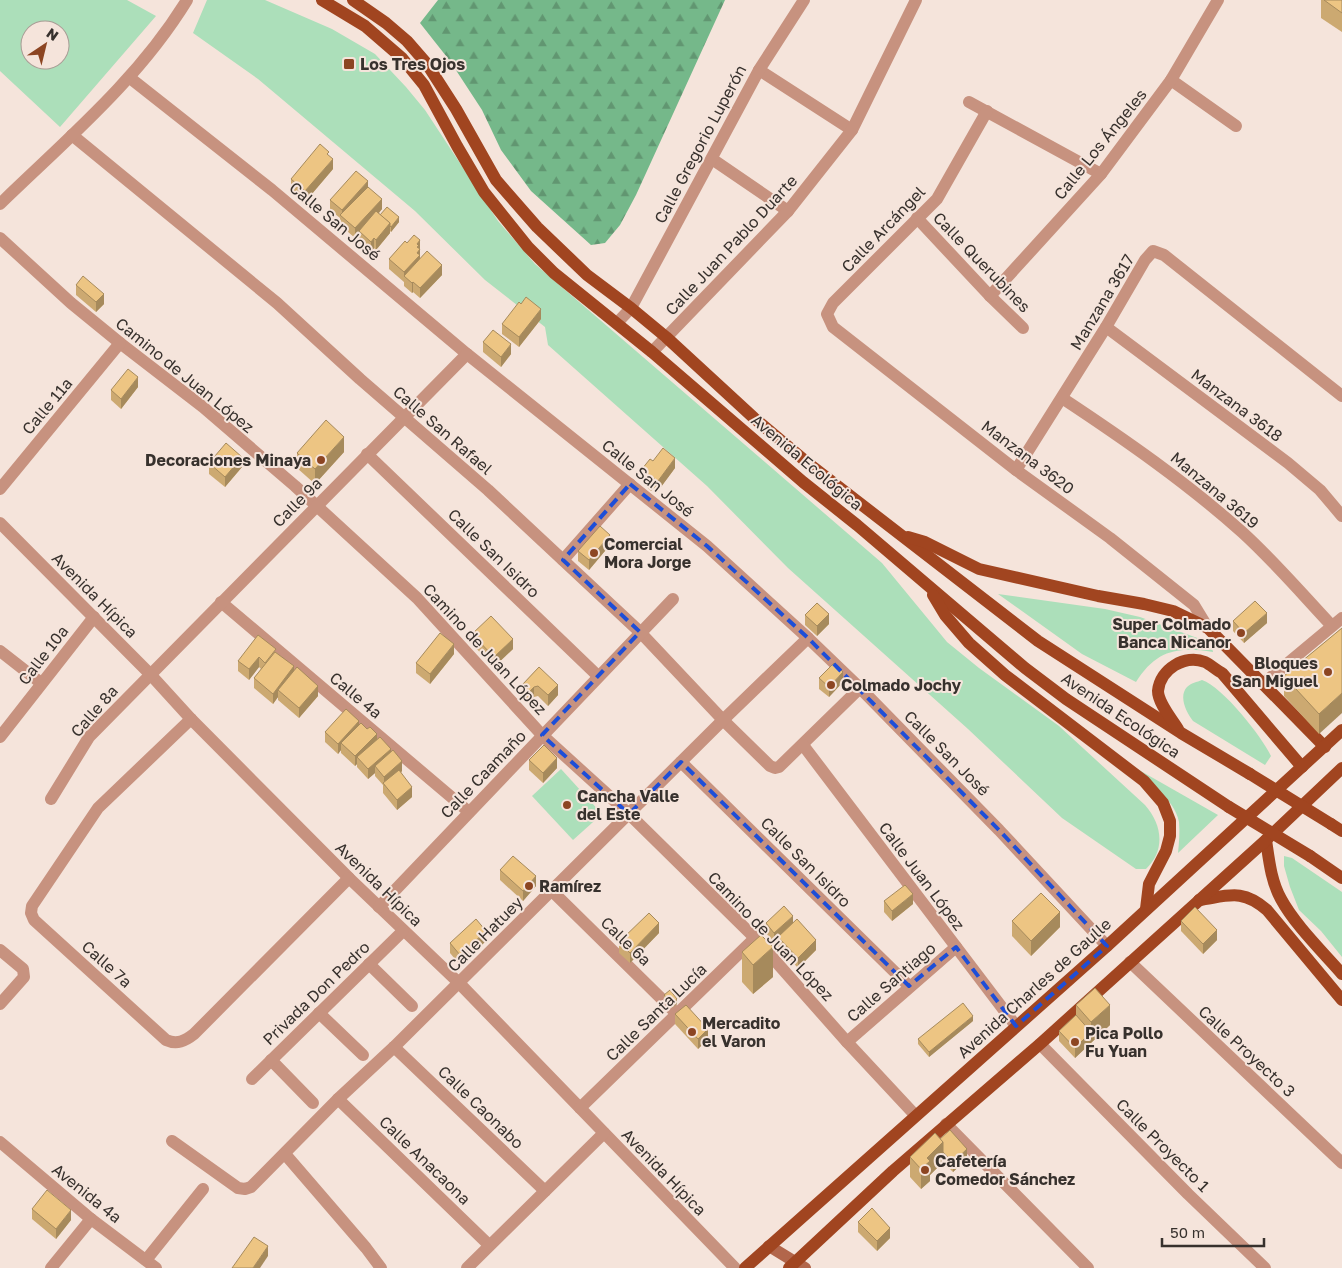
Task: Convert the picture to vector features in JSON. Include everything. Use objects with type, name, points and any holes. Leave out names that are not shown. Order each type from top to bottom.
[{"type":"main road","name":"Avenida Ecológica","points":[[322,0],[365,26],[402,58],[424,85],[484,192],[528,246],[554,272],[652,352],[803,482],[857,525],[1025,668],[1066,699],[1229,807],[1310,856],[1342,878]]},
{"type":"main road","name":"Avenida Ecológica","points":[[352,0],[386,23],[407,41],[427,64],[456,109],[496,180],[550,241],[587,275],[666,337],[754,418],[899,535],[1038,641],[1181,733],[1342,831]]},
{"type":"main road","points":[[899,535],[925,542],[979,569],[1173,611],[1208,628],[1325,747]]},
{"type":"main road","points":[[928,587],[945,616],[969,643],[1005,675],[1144,780],[1163,803],[1170,822],[1170,836],[1166,852],[1149,884],[1146,909]]},
{"type":"main road","points":[[1181,733],[1163,705],[1158,692],[1162,677],[1174,664],[1190,660],[1204,662],[1222,673],[1302,767]]},
{"type":"main road","name":"Avenida Charles de Gaulle","points":[[745,1268],[1107,946],[1342,730]]},
{"type":"main road","points":[[797,1266],[946,1124],[1040,1044],[1266,840],[1342,768]]},
{"type":"main road","points":[[1266,840],[1273,878],[1281,900],[1342,974]]},
{"type":"main road","points":[[1199,900],[1235,895],[1247,896],[1258,902],[1267,910],[1342,1000]]},
{"type":"street","points":[[0,204],[130,78],[174,22],[187,0]]},
{"type":"street","name":"Calle Gregorio Luperón","points":[[617,323],[631,308],[758,70],[804,0]]},
{"type":"street","name":"Calle Los Ángeles","points":[[990,296],[1101,174],[1171,80],[1218,0]]},
{"type":"street","name":"Calle Juan Pablo Duarte","points":[[652,352],[788,211],[852,130],[910,2]]},
{"type":"street","points":[[758,70],[852,130]]},
{"type":"street","name":"Calle San José","points":[[130,78],[272,190],[467,354],[707,546],[860,688],[999,830],[1107,946]]},
{"type":"street","points":[[1171,80],[1236,126]]},
{"type":"street","points":[[969,102],[1101,174]]},
{"type":"street","name":"Calle Arcángel","points":[[827,314],[833,303],[937,199],[987,111]]},
{"type":"street","name":"Calle San Rafael","points":[[72,135],[277,303],[404,418],[488,490],[640,632],[723,720],[770,766],[779,767],[803,745]]},
{"type":"street","points":[[712,159],[788,211]]},
{"type":"street","name":"Calle Querubines","points":[[917,218],[1022,328]]},
{"type":"street","name":"Camino de Juan López","points":[[0,238],[71,303],[203,407],[317,506],[417,598],[542,735],[629,814],[755,938],[915,1115]]},
{"type":"street","name":"Manzana 3617","points":[[1016,470],[1106,327],[1145,260],[1153,251],[1164,255],[1342,396]]},
{"type":"street","name":"Manzana 3620","points":[[827,314],[833,327],[1016,470],[1110,538],[1194,605],[1208,628]]},
{"type":"street","name":"Manzana 3618","points":[[1106,327],[1288,463],[1320,490],[1342,516]]},
{"type":"street","name":"Calle 11a","points":[[0,489],[120,343]]},
{"type":"street","name":"Calle 9a","points":[[150,674],[467,354]]},
{"type":"street","name":"Manzana 3619","points":[[1062,398],[1139,449],[1204,500],[1243,533],[1332,626]]},
{"type":"street","name":"Calle San Isidro","points":[[367,454],[598,676]]},
{"type":"street","points":[[563,560],[630,484]]},
{"type":"street","name":"Avenida Hípica","points":[[0,523],[349,878],[459,983],[735,1268]]},
{"type":"street","name":"Calle Caamaño","points":[[379,907],[673,599]]},
{"type":"street","name":"Calle 4a","points":[[221,602],[469,812]]},
{"type":"street","name":"Calle 10a","points":[[0,737],[94,617]]},
{"type":"street","points":[[1264,683],[1342,618]]},
{"type":"street","name":"Calle Hatuey","points":[[172,1141],[238,1188],[245,1189],[251,1187],[338,1099],[394,1047],[808,638]]},
{"type":"street","points":[[0,651],[41,684]]},
{"type":"street","name":"Calle 8a","points":[[51,799],[89,737],[150,674]]},
{"type":"street","points":[[803,745],[860,688]]},
{"type":"street","name":"Calle 7a","points":[[191,719],[98,808],[32,906],[31,913],[34,920],[166,1040],[172,1043],[180,1042],[194,1034],[349,878]]},
{"type":"street","name":"Calle Juan López","points":[[803,745],[1016,1026]]},
{"type":"street","name":"Calle San Isidro","points":[[681,762],[909,986]]},
{"type":"street","name":"Calle 6a","points":[[552,891],[677,1014]]},
{"type":"street","name":"Privada Don Pedro","points":[[252,1079],[403,931]]},
{"type":"street","name":"Calle Santa Lucía","points":[[580,1108],[755,938]]},
{"type":"street","name":"Calle Santiago","points":[[847,1042],[956,947]]},
{"type":"street","points":[[0,950],[23,969],[24,974],[24,978],[0,1004]]},
{"type":"street","name":"Calle Proyecto 3","points":[[1130,962],[1342,1163]]},
{"type":"street","points":[[369,964],[412,1006]]},
{"type":"street","points":[[319,1013],[363,1056]]},
{"type":"street","name":"Calle Proyecto 1","points":[[1040,1044],[1188,1194],[1265,1268]]},
{"type":"street","name":"Calle Caonabo","points":[[394,1047],[546,1191]]},
{"type":"street","points":[[271,1060],[313,1103]]},
{"type":"street","name":"Calle Anacaona","points":[[338,1099],[489,1245]]},
{"type":"street","points":[[946,1124],[1088,1268]]},
{"type":"street","points":[[467,1268],[604,1133]]},
{"type":"street","name":"Avenida 4a","points":[[0,1142],[91,1219],[151,1264]]},
{"type":"street","points":[[285,1154],[381,1268]]},
{"type":"street","points":[[151,1264],[203,1189]]},
{"type":"street","points":[[51,1268],[91,1219]]},
{"type":"street","points":[[769,1246],[797,1266]]},
{"type":"highlighted area","points":[[630,484],[707,546],[808,638],[999,830],[1107,946],[1016,1026],[956,947],[909,986],[681,762],[629,814],[542,735],[640,632],[563,560]]},
{"type":"green space","points":[[0,0],[127,0],[156,16],[60,127],[0,71]]},
{"type":"green space","points":[[207,0],[265,0],[332,29],[375,54],[425,110],[498,221],[535,264],[882,563],[947,642],[979,668],[1059,726],[1145,805],[1155,820],[1159,837],[1157,854],[1146,869],[1136,869],[1062,818],[968,729],[788,568],[707,486],[548,345],[545,327],[485,280],[415,211],[258,79],[193,33]]},
{"type":"green space","points":[[438,0],[725,0],[636,195],[620,225],[605,243],[591,245],[531,191],[501,150],[482,110],[450,61],[420,23]]},
{"type":"green space","points":[[998,594],[1105,609],[1140,617],[1211,643],[1213,652],[1179,650],[1169,653],[1152,663],[1136,682],[1082,654]]},
{"type":"green space","points":[[1202,680],[1211,684],[1231,702],[1251,725],[1271,756],[1265,765],[1193,721],[1186,709],[1183,695],[1187,687]]},
{"type":"green space","points":[[1125,762],[1218,815],[1178,853],[1179,822],[1176,813],[1165,796]]},
{"type":"green space","name":"Cancha Valle del Este","points":[[561,769],[602,814],[573,840],[532,796]]},
{"type":"green space","points":[[1284,856],[1292,858],[1342,892],[1342,957],[1321,931],[1299,910],[1284,866]]},
{"type":"building","points":[[1324,0],[1342,0],[1342,13]]},
{"type":"building","points":[[320,144],[329,152],[327,154],[333,159],[305,191],[291,179]]},
{"type":"building","points":[[356,171],[368,181],[342,210],[330,200]]},
{"type":"building","points":[[368,187],[382,199],[355,228],[340,215]]},
{"type":"building","points":[[387,207],[399,217],[391,227],[390,223],[380,215]]},
{"type":"building","points":[[376,211],[390,223],[376,240],[374,238],[371,242],[359,231]]},
{"type":"building","points":[[414,235],[420,240],[417,247],[420,249],[417,253],[420,255],[404,272],[389,259],[405,241],[407,243]]},
{"type":"building","points":[[427,251],[442,265],[420,288],[404,276]]},
{"type":"building","points":[[83,276],[104,294],[96,302],[76,285]]},
{"type":"building","points":[[526,297],[541,309],[519,337],[502,324],[519,302],[521,304]]},
{"type":"building","points":[[493,330],[511,344],[501,357],[483,342]]},
{"type":"building","points":[[128,369],[138,377],[121,399],[111,390]]},
{"type":"building","points":[[326,420],[344,437],[315,469],[297,453]]},
{"type":"building","points":[[226,443],[242,457],[225,477],[209,463]]},
{"type":"building","points":[[663,448],[675,458],[658,481],[653,478],[651,480],[646,476],[648,473],[642,469],[650,459],[653,461]]},
{"type":"building","points":[[600,526],[610,535],[589,560],[578,551]]},
{"type":"building","points":[[1255,601],[1267,613],[1244,633],[1233,621]]},
{"type":"building","points":[[817,603],[829,614],[817,626],[805,615]]},
{"type":"building","points":[[491,616],[513,639],[494,657],[472,634]]},
{"type":"building","name":"Bloques San Miguel","points":[[1342,628],[1342,693],[1319,714],[1284,676]]},
{"type":"building","points":[[440,633],[454,644],[430,674],[416,663]]},
{"type":"building","points":[[258,635],[276,649],[265,663],[259,657],[249,669],[238,661]]},
{"type":"building","points":[[275,652],[294,666],[273,694],[254,678]]},
{"type":"building","points":[[834,663],[843,672],[829,687],[819,678]]},
{"type":"building","points":[[297,667],[318,686],[299,708],[278,690]]},
{"type":"building","points":[[539,667],[558,685],[548,695],[538,686],[529,692],[522,685]]},
{"type":"building","points":[[346,709],[359,721],[338,744],[325,732]]},
{"type":"building","points":[[361,723],[367,729],[370,727],[377,734],[355,756],[341,743]]},
{"type":"building","points":[[380,737],[391,749],[368,769],[357,757]]},
{"type":"building","points":[[544,745],[557,758],[543,773],[529,760]]},
{"type":"building","points":[[393,750],[402,761],[384,777],[375,766]]},
{"type":"building","points":[[399,770],[412,787],[397,800],[383,783]]},
{"type":"building","points":[[513,856],[536,876],[523,891],[500,870]]},
{"type":"building","points":[[905,885],[913,894],[892,911],[884,901]]},
{"type":"building","points":[[1041,893],[1060,912],[1031,941],[1012,921]]},
{"type":"building","points":[[784,906],[793,916],[774,933],[766,923]]},
{"type":"building","points":[[1195,907],[1217,930],[1203,944],[1181,921]]},
{"type":"building","points":[[649,913],[659,923],[630,953],[619,942]]},
{"type":"building","points":[[476,919],[486,931],[460,955],[450,943]]},
{"type":"building","points":[[797,919],[816,940],[798,958],[778,937]]},
{"type":"building","points":[[761,935],[773,947],[753,965],[742,952]]},
{"type":"building","points":[[1095,988],[1110,1005],[1091,1022],[1076,1005]]},
{"type":"building","points":[[670,990],[677,999],[672,1003],[664,995]]},
{"type":"building","points":[[963,1003],[973,1016],[929,1052],[918,1039]]},
{"type":"building","points":[[686,1005],[708,1029],[698,1039],[675,1014]]},
{"type":"building","points":[[1076,1015],[1091,1032],[1075,1048],[1059,1031]]},
{"type":"building","points":[[950,1130],[967,1149],[953,1162],[943,1152],[943,1142],[940,1139]]},
{"type":"building","points":[[935,1133],[943,1142],[927,1158],[930,1161],[921,1169],[910,1157]]},
{"type":"building","points":[[47,1190],[71,1210],[56,1229],[32,1209]]},
{"type":"building","points":[[872,1208],[890,1228],[877,1241],[858,1222]]},
{"type":"building","points":[[254,1237],[268,1246],[253,1268],[232,1268]]},
{"type":"place","name":"Los Tres Ojos","points":[[349,64]]},
{"type":"place","name":"Decoraciones Minaya","points":[[321,460]]},
{"type":"place","name":"Comercial Mora Jorge","points":[[594,553]]},
{"type":"place","name":"Super Colmado Banca Nicanor","points":[[1241,633]]},
{"type":"place","name":"Bloques San Miguel","points":[[1328,672]]},
{"type":"place","name":"Colmado Jochy","points":[[831,685]]},
{"type":"place","name":"Cancha Valle del Este","points":[[567,805]]},
{"type":"place","name":"Ramírez","points":[[529,886]]},
{"type":"place","name":"Mercadito el Varon","points":[[692,1032]]},
{"type":"place","name":"Pica Pollo Fu Yuan","points":[[1075,1042]]},
{"type":"place","name":"Cafetería Comedor Sánchez","points":[[925,1170]]}]
